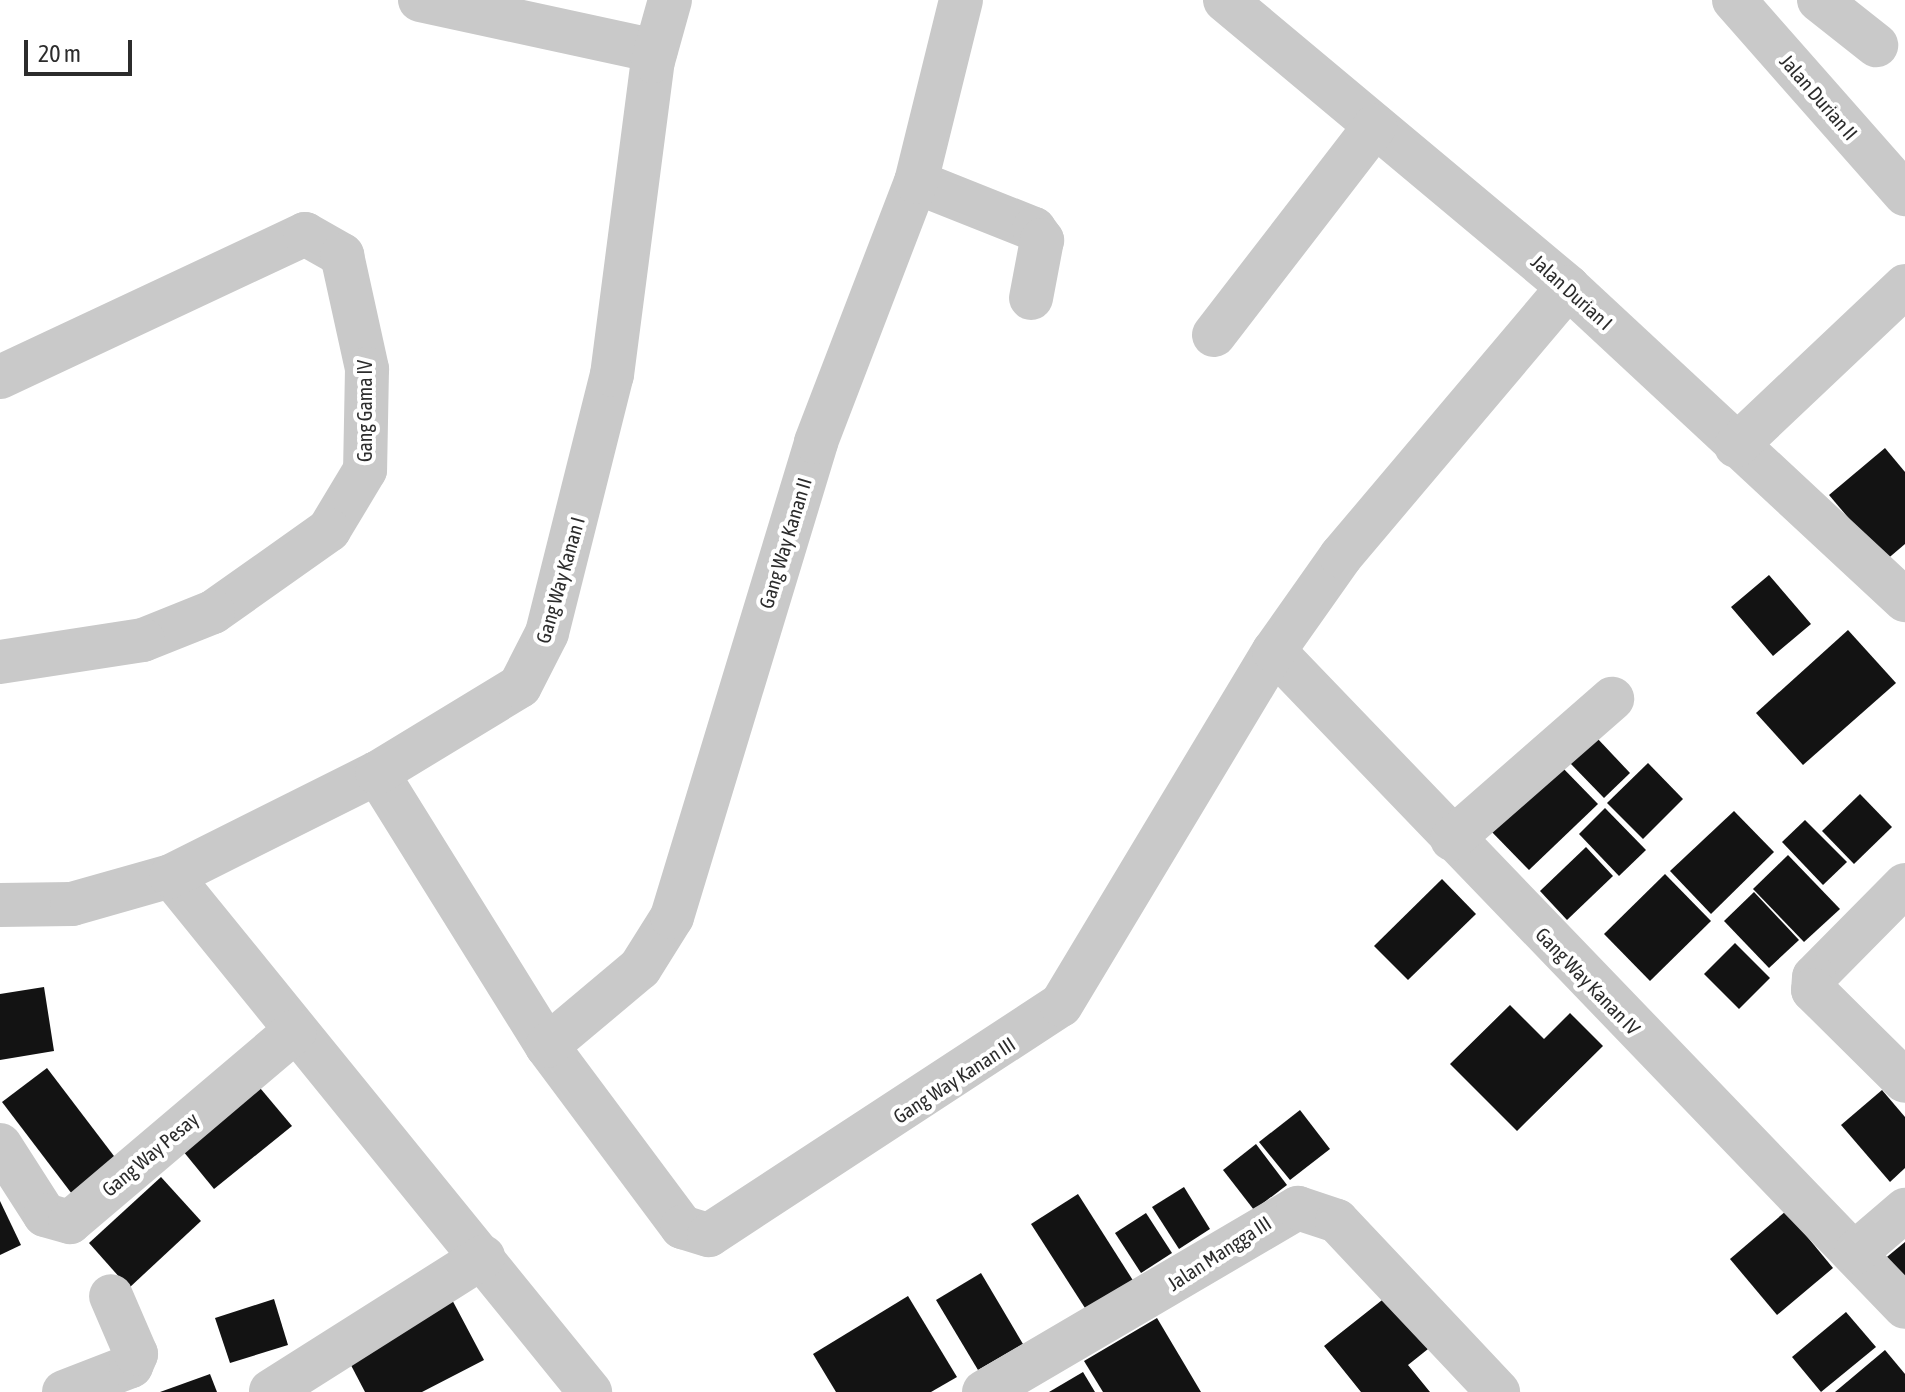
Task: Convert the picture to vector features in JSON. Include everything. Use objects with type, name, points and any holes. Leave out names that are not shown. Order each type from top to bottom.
[{"type":"street","points":[[420,0],[656,51]]},
{"type":"street","name":"Gang Way Kanan I","points":[[0,905],[72,904],[171,876],[377,773],[520,686],[547,633],[612,375],[656,51],[670,0]]},
{"type":"street","name":"Gang Way Kanan II","points":[[547,1046],[640,968],[672,917],[816,442],[916,182],[961,0]]},
{"type":"street","name":"Jalan Durian I","points":[[1225,0],[1568,287],[1736,446],[1900,585]]},
{"type":"street","name":"Jalan Durian II","points":[[1734,0],[1905,194]]},
{"type":"street","points":[[1819,0],[1876,45]]},
{"type":"street","points":[[1214,335],[1375,126]]},
{"type":"street","points":[[916,182],[1034,229],[1042,240],[1031,298]]},
{"type":"street","name":"Gang Gama IV","points":[[0,377],[305,234],[342,255],[367,369],[365,470],[329,530],[213,612],[171,629],[143,640],[0,662]]},
{"type":"street","points":[[1736,446],[1905,286]]},
{"type":"street","name":"Gang Way Kanan III","points":[[377,773],[547,1046],[682,1227],[709,1235],[1061,1005],[1274,651],[1341,556],[1568,287]]},
{"type":"street","name":"Gang Way Kanan IV","points":[[1274,651],[1452,839],[1856,1252],[1905,1307]]},
{"type":"street","points":[[1452,839],[1612,699]]},
{"type":"street","points":[[171,876],[590,1392]]},
{"type":"street","points":[[1905,885],[1814,977],[1813,990],[1905,1081]]},
{"type":"street","name":"Gang Way Pesay","points":[[4,1162],[45,1215],[70,1222],[295,1031]]},
{"type":"street","name":"Jalan Mangga III","points":[[984,1392],[1298,1208],[1337,1221],[1498,1392]]},
{"type":"street","points":[[1856,1252],[1905,1210]]},
{"type":"street","points":[[271,1391],[483,1257]]},
{"type":"street","points":[[64,1392],[131,1366],[136,1354],[111,1296]]},
{"type":"building","points":[[1885,448],[1905,472],[1905,544],[1885,561],[1829,495]]},
{"type":"building","points":[[1769,575],[1811,624],[1773,656],[1731,607]]},
{"type":"building","points":[[1848,630],[1896,683],[1803,765],[1756,713]]},
{"type":"building","points":[[1597,738],[1630,773],[1604,798],[1570,763]]},
{"type":"building","points":[[1558,763],[1598,804],[1529,870],[1489,829]]},
{"type":"building","points":[[1648,763],[1683,799],[1643,839],[1607,803]]},
{"type":"building","points":[[1860,794],[1892,827],[1854,864],[1822,831]]},
{"type":"building","points":[[1605,808],[1646,850],[1619,876],[1579,834]]},
{"type":"building","points":[[1734,811],[1774,852],[1711,914],[1670,871]]},
{"type":"building","points":[[1805,820],[1847,862],[1823,885],[1782,842]]},
{"type":"building","points":[[1586,847],[1613,876],[1567,920],[1540,891]]},
{"type":"building","points":[[1788,855],[1840,909],[1804,942],[1753,889]]},
{"type":"building","points":[[1665,874],[1711,921],[1650,981],[1604,934]]},
{"type":"building","points":[[1442,879],[1476,914],[1408,980],[1374,946]]},
{"type":"building","points":[[1754,892],[1799,940],[1769,968],[1724,921]]},
{"type":"building","points":[[1735,943],[1770,978],[1739,1009],[1704,974]]},
{"type":"building","points":[[44,987],[54,1051],[0,1060],[0,994]]},
{"type":"building","points":[[1510,1005],[1544,1039],[1570,1013],[1603,1046],[1517,1131],[1450,1064]]},
{"type":"building","points":[[47,1068],[117,1160],[72,1194],[2,1102]]},
{"type":"building","points":[[250,1076],[292,1126],[214,1189],[174,1140]]},
{"type":"building","points":[[1882,1090],[1905,1117],[1905,1168],[1890,1182],[1841,1125]]},
{"type":"building","points":[[1300,1110],[1330,1149],[1290,1180],[1259,1142]]},
{"type":"building","points":[[1256,1144],[1287,1185],[1254,1210],[1223,1170]]},
{"type":"building","points":[[161,1177],[201,1221],[129,1288],[89,1243]]},
{"type":"building","points":[[1184,1187],[1210,1229],[1179,1249],[1152,1207]]},
{"type":"building","points":[[1078,1194],[1141,1293],[1094,1322],[1031,1224]]},
{"type":"building","points":[[0,1201],[21,1245],[0,1255]]},
{"type":"building","points":[[1786,1211],[1833,1268],[1777,1315],[1730,1259]]},
{"type":"building","points":[[1146,1213],[1172,1253],[1141,1273],[1115,1233]]},
{"type":"building","points":[[1905,1242],[1905,1287],[1882,1261]]},
{"type":"building","points":[[981,1273],[1023,1344],[978,1370],[936,1300]]},
{"type":"building","points":[[1391,1293],[1433,1345],[1408,1365],[1430,1392],[1361,1392],[1324,1346]]},
{"type":"building","points":[[449,1294],[484,1360],[422,1392],[365,1392],[342,1348]]},
{"type":"building","points":[[908,1296],[957,1377],[931,1392],[836,1392],[813,1354]]},
{"type":"building","points":[[274,1299],[288,1345],[230,1363],[215,1318]]},
{"type":"building","points":[[1846,1312],[1876,1347],[1821,1392],[1792,1357]]},
{"type":"building","points":[[1157,1318],[1201,1392],[1103,1392],[1084,1361]]},
{"type":"building","points":[[1885,1350],[1905,1374],[1905,1392],[1835,1392]]},
{"type":"building","points":[[1083,1372],[1095,1392],[1049,1392]]},
{"type":"building","points":[[210,1374],[217,1392],[160,1392]]}]
